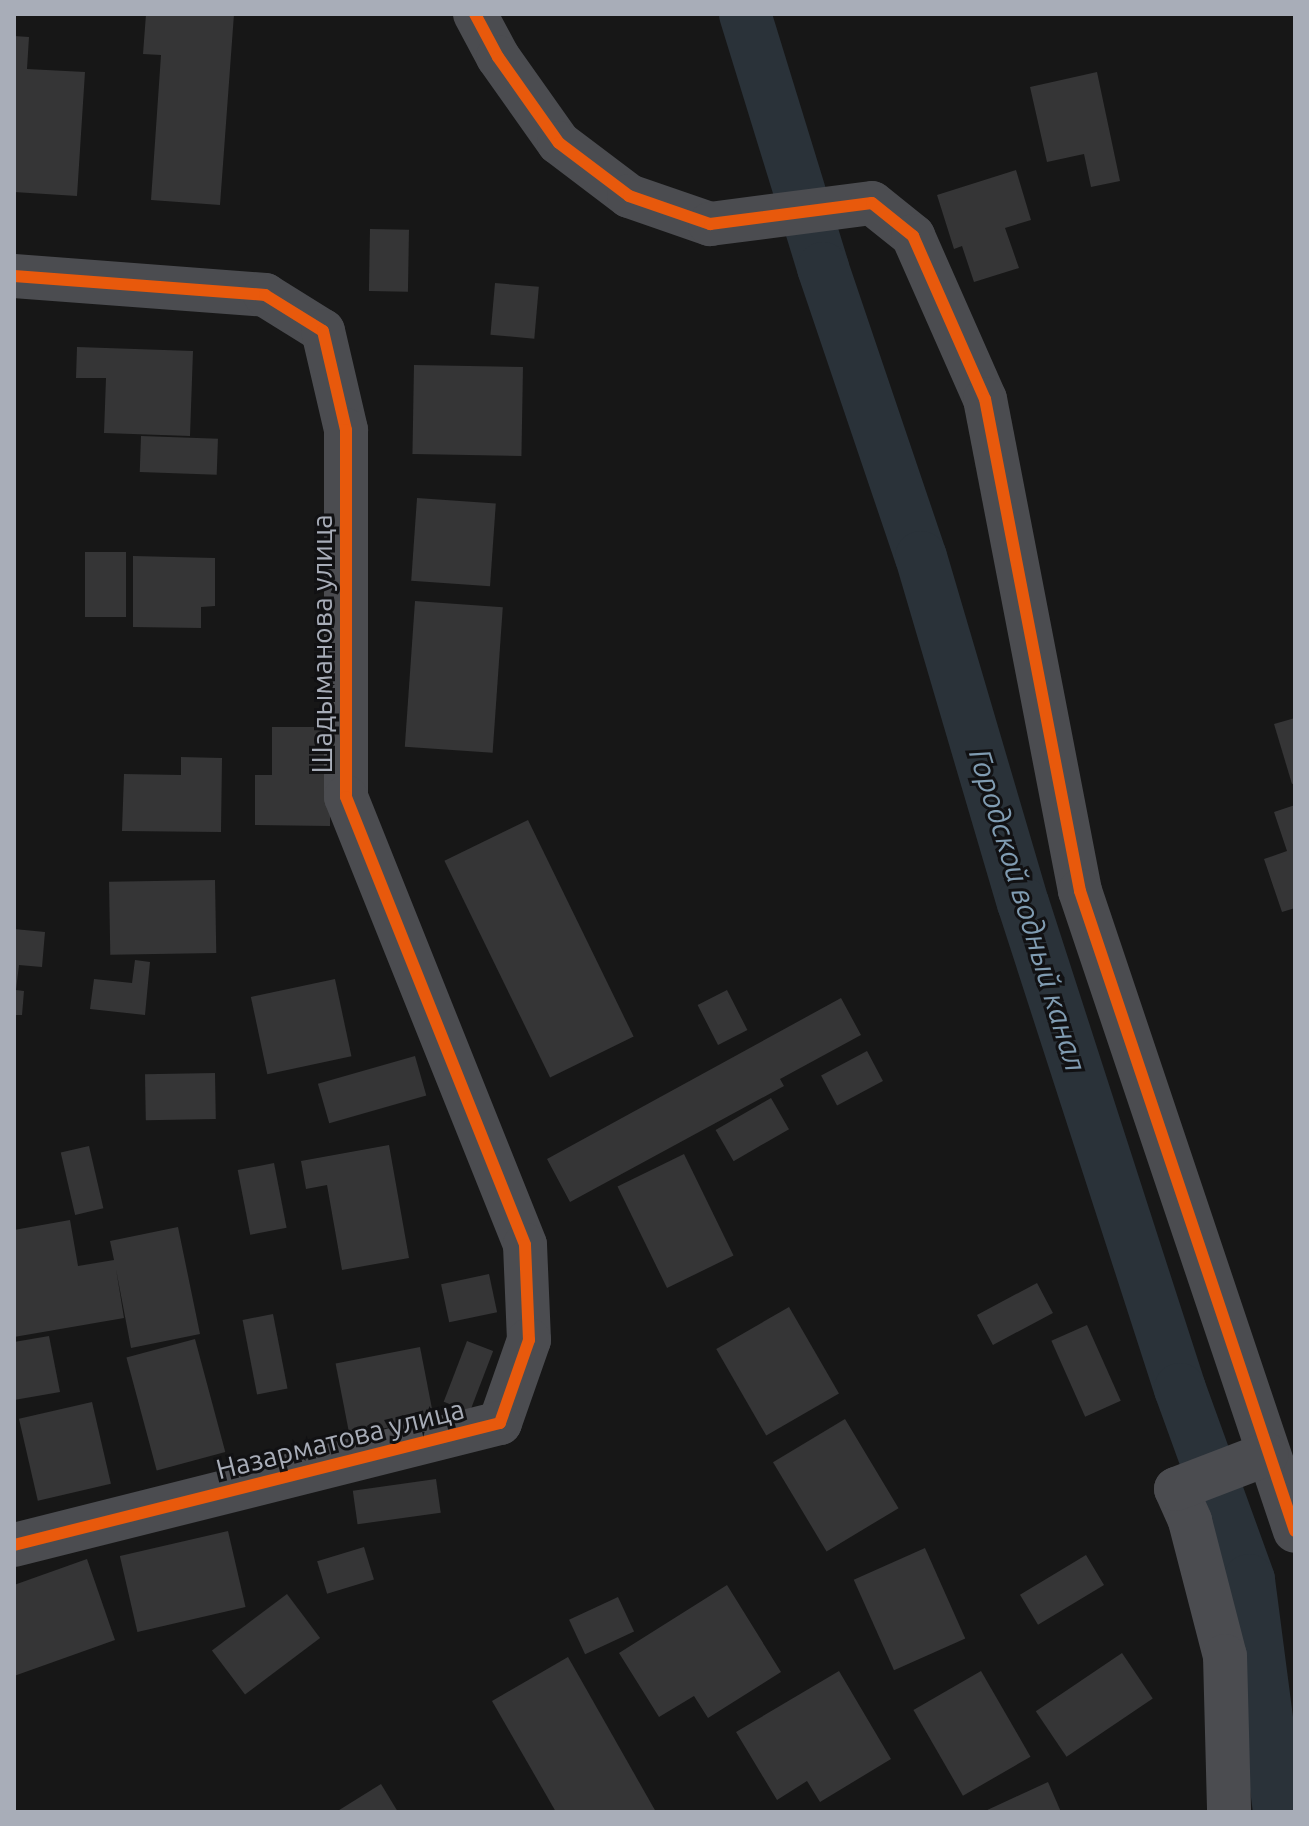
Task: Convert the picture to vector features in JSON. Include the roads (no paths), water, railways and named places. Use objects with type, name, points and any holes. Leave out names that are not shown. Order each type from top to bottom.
[{"type":"street","points":[[475,14],[498,57],[559,143],[629,196],[710,224],[872,203],[913,236],[985,399],[1080,891],[1295,1531]]},
{"type":"street","name":"Шадыманова улица","points":[[14,276],[265,295],[323,331],[346,430],[346,797],[525,1245]]},
{"type":"street","name":"Назарматова улица","points":[[14,1545],[500,1423],[529,1340],[525,1245]]},
{"type":"street","points":[[1229,1812],[1225,1656],[1190,1521],[1176,1489],[1267,1454]]},
{"type":"waterway","name":"Городской водный канал","points":[[745,14],[823,268],[921,557],[1023,903],[1180,1389],[1249,1580],[1279,1812]]}]
